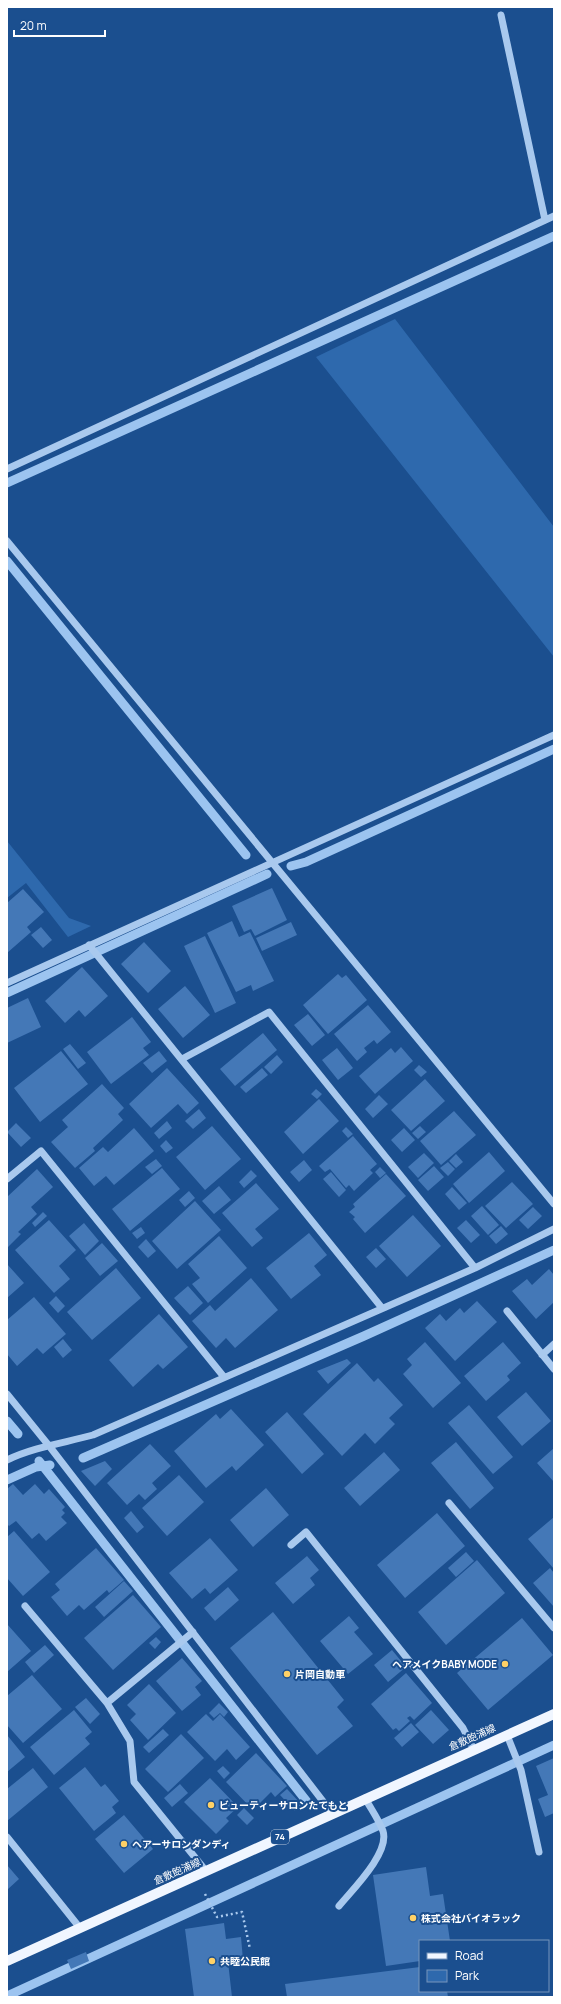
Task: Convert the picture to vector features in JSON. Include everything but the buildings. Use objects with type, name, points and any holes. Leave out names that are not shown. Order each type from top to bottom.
[{"type":"main road","name":"倉敷飽浦線","points":[[7,1961],[365,1798],[554,1714]]},
{"type":"street","points":[[501,15],[545,220]]},
{"type":"street","points":[[7,469],[554,216]]},
{"type":"street","points":[[7,541],[554,1204]]},
{"type":"street","points":[[7,983],[91,947],[271,862],[554,735]]},
{"type":"street","points":[[91,947],[382,1308]]},
{"type":"street","points":[[182,1059],[270,1012],[475,1268]]},
{"type":"street","points":[[7,1179],[41,1151],[224,1377]]},
{"type":"street","points":[[7,1460],[28,1450],[50,1447],[93,1435],[475,1268],[554,1229]]},
{"type":"street","points":[[507,1311],[554,1369]]},
{"type":"street","points":[[542,1355],[554,1344]]},
{"type":"street","points":[[7,1394],[50,1447],[332,1813]]},
{"type":"street","points":[[449,1503],[554,1628]]},
{"type":"street","points":[[291,1545],[306,1532],[463,1728],[474,1750]]},
{"type":"street","points":[[25,1606],[107,1703],[130,1741],[134,1782],[206,1871]]},
{"type":"street","points":[[107,1703],[193,1632]]},
{"type":"street","points":[[507,1735],[521,1770],[539,1852]]},
{"type":"street","points":[[339,1906],[374,1863],[382,1847],[383,1832],[365,1798]]},
{"type":"street","points":[[7,1837],[80,1928]]},
{"type":"path","points":[[205,1894],[217,1917],[242,1912],[250,1949]]},
{"type":"green space","points":[[395,319],[554,527],[554,657],[316,357]]},
{"type":"green space","points":[[7,841],[69,918],[91,926],[68,937],[26,883],[7,898]]},
{"type":"waterway","points":[[7,483],[554,236]]},
{"type":"waterway","points":[[7,561],[246,855]]},
{"type":"waterway","points":[[291,866],[306,862],[554,749]]},
{"type":"waterway","points":[[7,993],[267,874]]},
{"type":"waterway","points":[[83,1458],[364,1336],[554,1250]]},
{"type":"waterway","points":[[7,1421],[18,1434]]},
{"type":"waterway","points":[[39,1461],[308,1803]]},
{"type":"waterway","points":[[7,1480],[36,1467],[50,1465]]},
{"type":"waterway","points":[[7,1996],[554,1745]]},
{"type":"place","name":"ヘアメイクBABY MODE","points":[[505,1664]]},
{"type":"place","name":"片岡自動車","points":[[287,1674]]},
{"type":"place","name":"ビューティーサロンたてもと","points":[[211,1805]]},
{"type":"place","name":"ヘアーサロンダンディ","points":[[124,1844]]},
{"type":"place","name":"株式会社バイオラック","points":[[413,1918]]},
{"type":"place","name":"共睦公民館","points":[[212,1961]]}]
